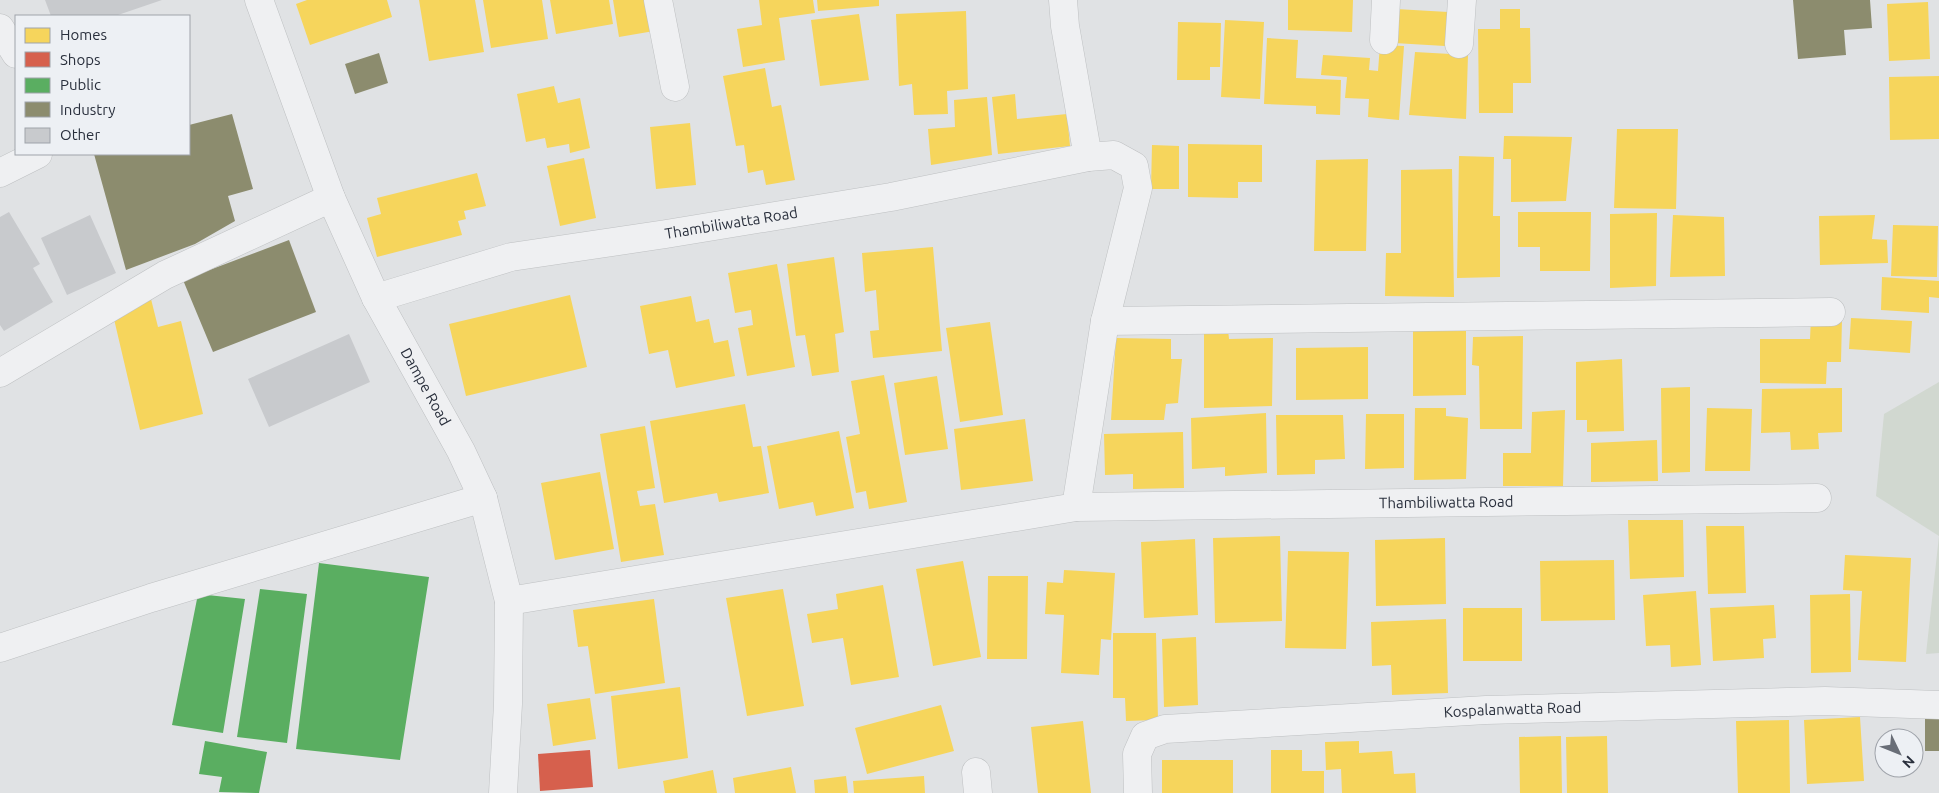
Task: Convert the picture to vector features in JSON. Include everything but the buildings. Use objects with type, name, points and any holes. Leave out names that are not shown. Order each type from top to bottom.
[{"type":"street","name":"Dampe Road","points":[[259,0],[331,198],[376,298],[461,451],[483,498],[508,601],[508,704],[503,793]]},
{"type":"street","points":[[658,0],[674,87]]},
{"type":"street","points":[[1063,0],[1064,26],[1088,157]]},
{"type":"street","points":[[1384,40],[1386,0]]},
{"type":"street","points":[[1459,44],[1462,0]]},
{"type":"street","points":[[0,28],[15,52]]},
{"type":"street","points":[[0,173],[36,155]]},
{"type":"street","name":"Thambiliwatta Road","points":[[376,298],[511,257],[891,197],[1088,157],[1114,155],[1134,166],[1138,188],[1105,321],[1076,507]]},
{"type":"street","points":[[0,373],[165,275],[331,198]]},
{"type":"street","points":[[1105,321],[1831,312]]},
{"type":"street","points":[[0,648],[151,598],[483,498]]},
{"type":"street","name":"Thambiliwatta Road","points":[[508,601],[1076,507],[1817,498]]},
{"type":"street","name":"Kospalanwatta Road","points":[[1138,793],[1137,754],[1145,736],[1165,729],[1486,710],[1825,701],[1939,704]]},
{"type":"shaded area","points":[[1939,382],[1939,536],[1876,496],[1884,414]]},
{"type":"shaded area","points":[[1939,536],[1939,653],[1926,654]]}]
